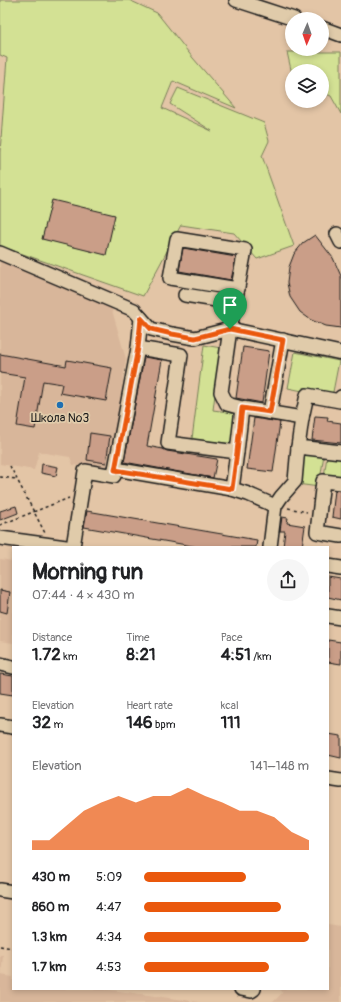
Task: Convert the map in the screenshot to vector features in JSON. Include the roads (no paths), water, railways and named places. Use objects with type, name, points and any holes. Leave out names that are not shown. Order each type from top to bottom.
[{"type":"street","points":[[236,0],[285,16]]},
{"type":"street","points":[[329,31],[341,35]]},
{"type":"street","points":[[238,289],[170,278],[177,239],[245,250],[238,289],[230,329],[221,392],[227,404],[302,418]]},
{"type":"street","points":[[0,254],[134,310],[151,329],[195,338],[230,329],[341,353]]},
{"type":"street","points":[[185,295],[235,304]]},
{"type":"street","points":[[74,546],[85,471],[114,476],[138,348],[141,318]]},
{"type":"street","points":[[270,412],[283,340]]},
{"type":"street","points":[[138,348],[181,355],[168,443],[237,452]]},
{"type":"street","points":[[270,546],[275,506],[295,482],[302,418],[307,395],[340,401],[341,396]]},
{"type":"street","points":[[232,489],[242,408]]},
{"type":"street","points":[[298,447],[341,452]]},
{"type":"street","points":[[115,470],[232,489],[248,494],[275,506]]},
{"type":"street","points":[[341,483],[323,481],[317,532],[341,536]]},
{"type":"street","points":[[0,538],[59,546]]},
{"type":"street","points":[[329,566],[341,568]]},
{"type":"street","points":[[329,616],[341,618]]},
{"type":"street","points":[[0,664],[12,667]]},
{"type":"street","points":[[0,725],[12,727]]},
{"type":"street","points":[[329,779],[341,781]]},
{"type":"street","points":[[0,890],[12,892]]},
{"type":"place","name":"Школа №3","points":[[60,405]]}]
